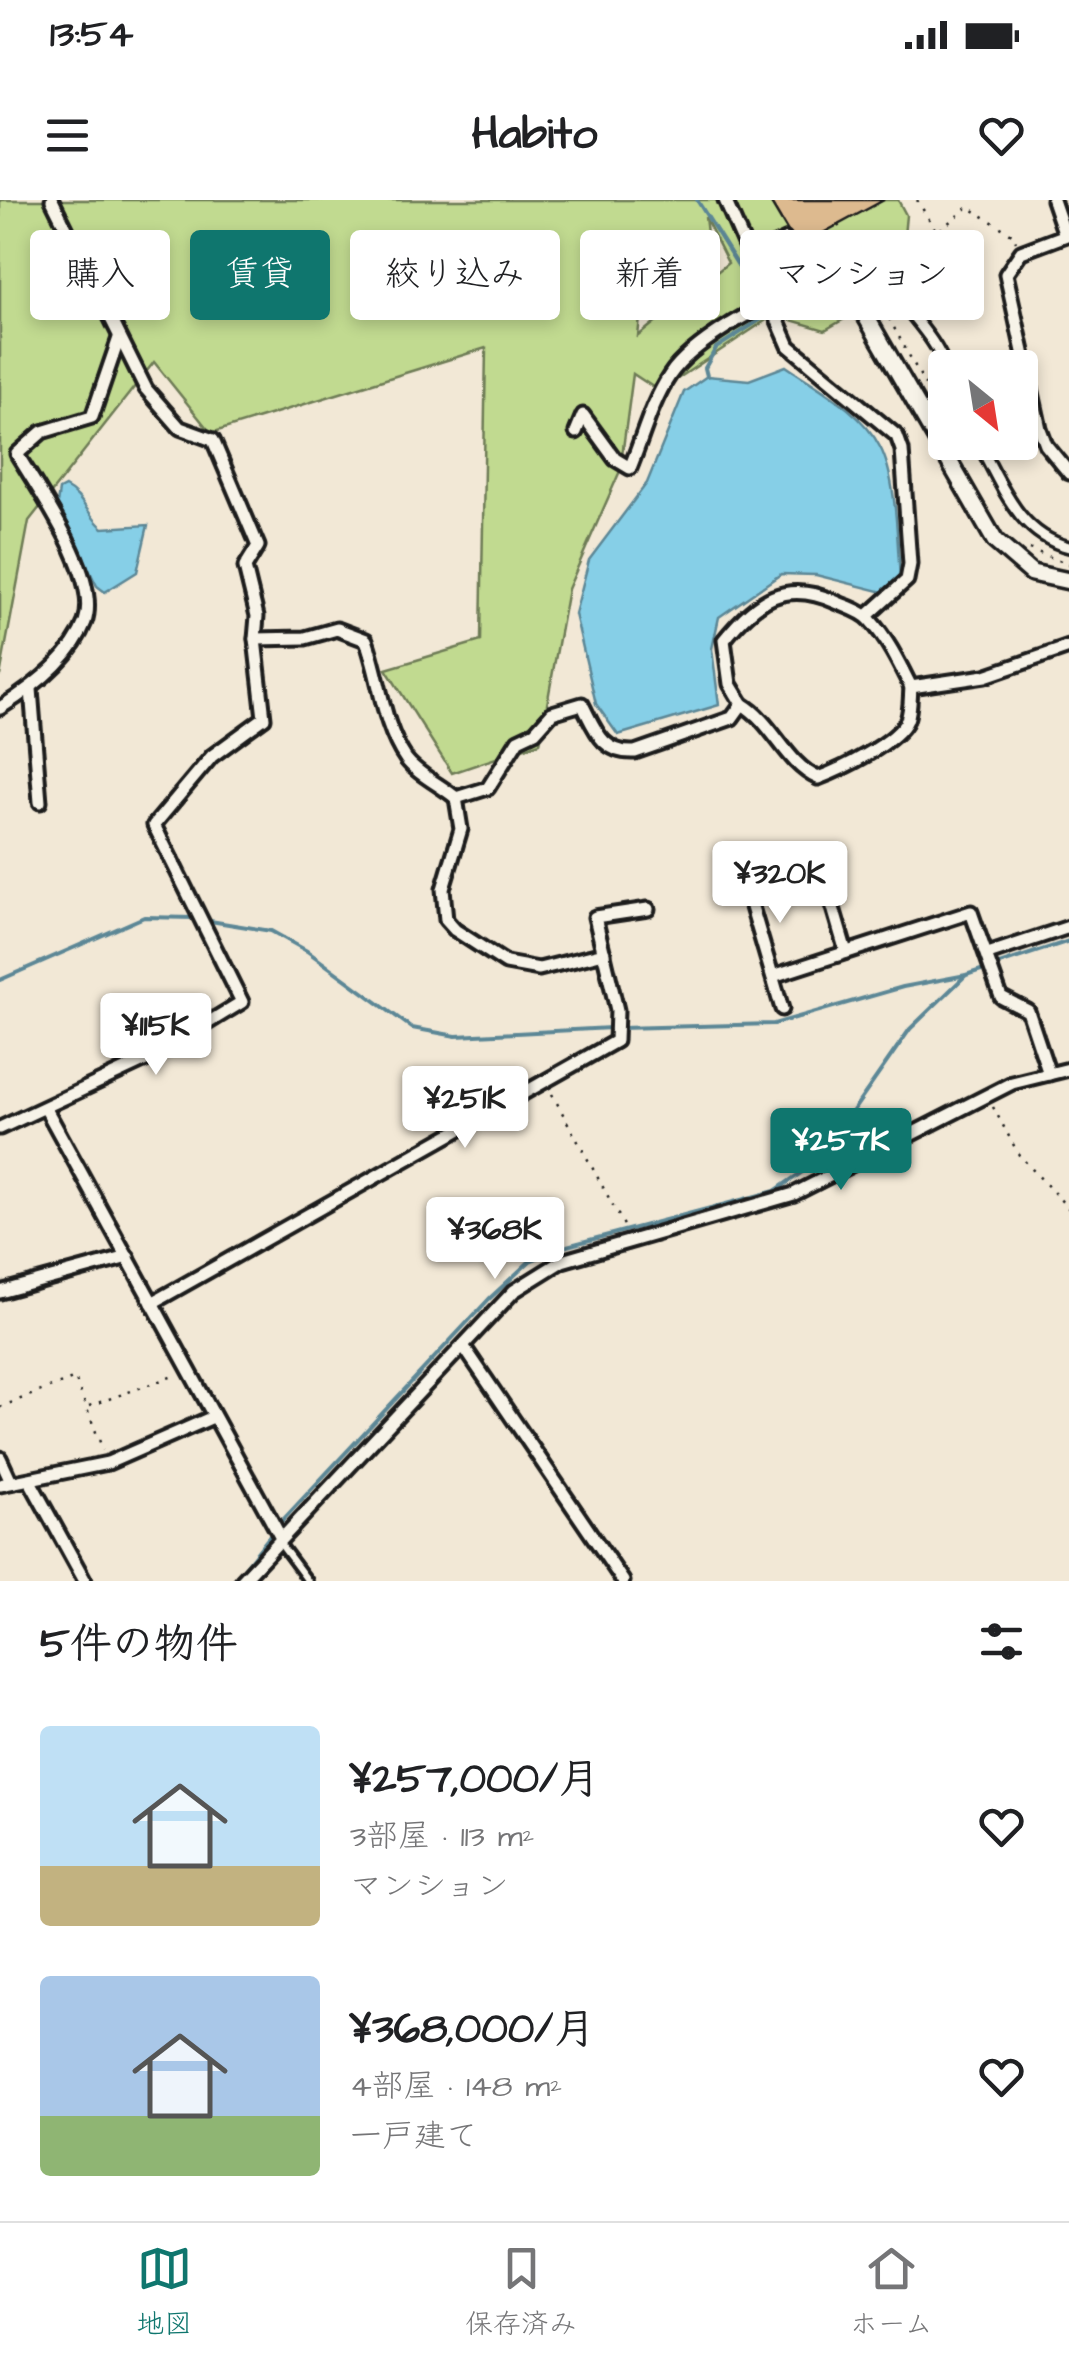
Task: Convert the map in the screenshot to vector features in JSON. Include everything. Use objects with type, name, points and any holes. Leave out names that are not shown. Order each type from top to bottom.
[{"type":"street","points":[[0,1128],[150,1058],[242,1002],[154,825],[212,756],[264,718],[256,640],[258,616],[245,567],[258,546],[228,468],[213,440],[180,428],[146,389],[52,200]]},
{"type":"street","points":[[724,200],[740,233]]},
{"type":"street","points":[[1053,200],[1067,234],[1021,252],[1006,274],[1040,429],[1046,445],[1069,473]]},
{"type":"street","points":[[576,432],[583,415],[615,458],[630,468],[656,399],[672,372],[693,350],[743,320]]},
{"type":"street","points":[[780,320],[789,346],[883,422],[902,450],[910,564],[906,580],[867,616]]},
{"type":"street","points":[[868,320],[995,541],[1032,573],[1069,580]]},
{"type":"street","points":[[912,320],[939,350]]},
{"type":"street","points":[[0,708],[31,689],[53,668],[86,621],[86,589],[61,526],[17,454],[42,432],[92,417],[119,338]]},
{"type":"street","points":[[988,460],[1018,516],[1041,537],[1069,547]]},
{"type":"street","points":[[810,590],[867,616],[890,647],[910,686],[907,721],[899,732],[840,770],[818,778],[802,771],[766,723],[742,704],[730,684],[724,640],[742,617],[776,594],[810,590]]},
{"type":"street","points":[[256,640],[305,638],[338,629],[366,640],[378,672],[380,700],[407,760],[456,798],[461,829],[443,889],[446,920],[455,930],[506,964],[539,969],[604,952]]},
{"type":"street","points":[[910,686],[986,676],[1068,650]]},
{"type":"street","points":[[31,689],[40,802]]},
{"type":"street","points":[[456,798],[488,788],[518,740],[536,732],[552,712],[582,704],[603,744],[619,753],[634,752],[732,718],[742,704]]},
{"type":"street","points":[[737,856],[782,1009]]},
{"type":"street","points":[[745,882],[820,860],[846,952]]},
{"type":"street","points":[[152,1302],[616,1041],[617,1010],[595,918],[648,909]]},
{"type":"street","points":[[772,976],[971,912],[1001,998],[1028,1011],[1049,1074]]},
{"type":"street","points":[[988,954],[1069,928]]},
{"type":"street","points":[[242,1581],[514,1291],[562,1261],[794,1194],[1012,1083],[1069,1069]]},
{"type":"street","points":[[46,1109],[280,1540]]},
{"type":"street","points":[[0,1292],[128,1258]]},
{"type":"street","points":[[464,1347],[624,1581]]},
{"type":"street","points":[[0,1458],[6,1484],[30,1481],[108,1463],[213,1417]]},
{"type":"street","points":[[30,1481],[85,1581]]},
{"type":"lane","points":[[280,1540],[308,1581]]},
{"type":"path","points":[[917,200],[937,232],[968,207],[1012,234],[1021,252]]},
{"type":"path","points":[[838,224],[841,230]]},
{"type":"path","points":[[890,320],[928,391]]},
{"type":"path","points":[[545,1082],[623,1218]]},
{"type":"path","points":[[987,1096],[1019,1155],[1069,1209]]},
{"type":"path","points":[[88,1406],[189,1371]]},
{"type":"path","points":[[0,1407],[74,1378],[108,1463]]},
{"type":"green space","points":[[0,200],[898,200],[906,215],[905,230],[740,230],[740,320],[766,320],[659,391],[633,374],[620,471],[568,589],[540,743],[452,773],[386,669],[481,641],[486,348],[211,433],[154,362],[29,521],[0,676]]},
{"type":"green space","points":[[791,320],[843,320],[825,330]]},
{"type":"water","points":[[786,366],[851,411],[880,447],[893,493],[900,578],[883,592],[816,575],[781,574],[719,617],[712,649],[719,705],[618,735],[596,704],[575,614],[589,560],[647,483],[684,392],[707,376],[749,380]]},
{"type":"water","points":[[65,487],[103,528],[148,525],[137,572],[105,592],[97,586],[57,504],[59,490]]},
{"type":"building","points":[[769,200],[884,200],[828,230],[787,230]]},
{"type":"waterway","points":[[697,200],[740,269]]},
{"type":"waterway","points":[[707,376],[705,368],[716,348],[760,320]]},
{"type":"waterway","points":[[0,980],[144,917],[194,918]]},
{"type":"waterway","points":[[204,920],[271,931],[307,951],[412,1028],[456,1036],[611,1028]]},
{"type":"waterway","points":[[621,1028],[774,1024],[903,987],[966,975],[1069,941]]},
{"type":"waterway","points":[[279,1524],[489,1299],[530,1261],[567,1246],[775,1191],[818,1161],[910,1029],[966,975]]},
{"type":"waterway","points":[[234,1581],[273,1532]]}]
